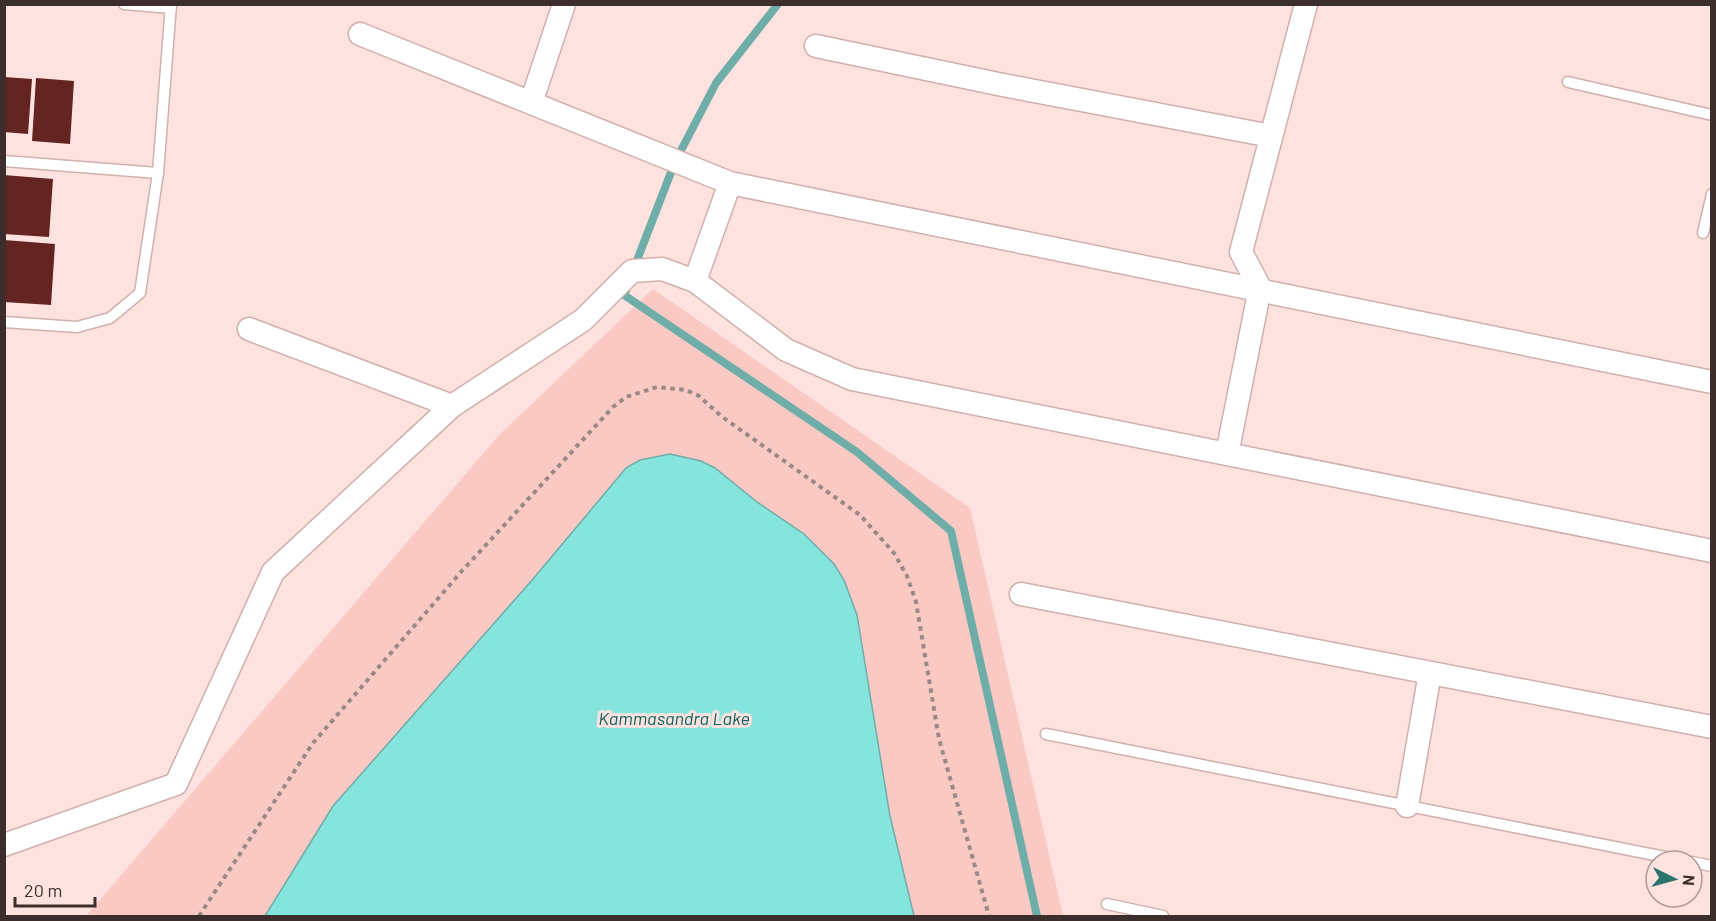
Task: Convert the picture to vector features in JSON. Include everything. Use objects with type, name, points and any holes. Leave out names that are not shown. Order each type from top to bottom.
[{"type":"street","points":[[531,103],[564,4]]},
{"type":"street","points":[[1227,454],[1260,291],[1241,252],[1306,4]]},
{"type":"street","points":[[360,34],[730,183],[1712,382]]},
{"type":"street","points":[[816,45],[1271,136]]},
{"type":"street","points":[[695,281],[730,183]]},
{"type":"street","points":[[4,845],[176,784],[273,572],[452,406],[583,320],[632,271],[662,269],[695,281],[786,350],[852,379],[1712,551]]},
{"type":"street","points":[[249,328],[452,406]]},
{"type":"street","points":[[1021,594],[1712,727]]},
{"type":"street","points":[[1407,806],[1430,673]]},
{"type":"lane","points":[[4,322],[77,327],[110,318],[140,293],[158,173],[171,6],[124,4]]},
{"type":"lane","points":[[1568,82],[1712,115]]},
{"type":"lane","points":[[4,161],[158,173]]},
{"type":"lane","points":[[1703,233],[1712,194]]},
{"type":"lane","points":[[1046,734],[1644,853]]},
{"type":"lane","points":[[1107,904],[1164,916]]},
{"type":"path","points":[[200,916],[313,743],[461,572],[613,407],[626,397],[657,387],[686,390],[699,396],[721,416],[860,514],[894,554],[907,576],[916,602],[939,739],[989,916]]},
{"type":"shaded area","points":[[653,289],[970,508],[1063,916],[914,916],[890,816],[857,615],[844,580],[834,564],[804,534],[757,502],[715,468],[640,460],[626,468],[533,579],[333,806],[265,916],[86,916],[500,434]]},
{"type":"water","name":"Kammasandra Lake","points":[[670,454],[701,461],[715,468],[757,502],[804,534],[834,564],[844,580],[857,615],[890,816],[914,916],[265,916],[333,806],[533,579],[626,468],[640,460]]},
{"type":"building","points":[[4,77],[32,79],[28,134],[4,132]]},
{"type":"building","points":[[36,78],[74,81],[70,144],[32,141]]},
{"type":"building","points":[[4,175],[53,179],[49,237],[4,234]]},
{"type":"building","points":[[4,240],[55,244],[51,305],[4,302]]},
{"type":"waterway","points":[[634,268],[675,162],[716,83],[778,4]]},
{"type":"waterway","points":[[628,286],[624,295],[857,452],[951,531],[1037,916]]}]
